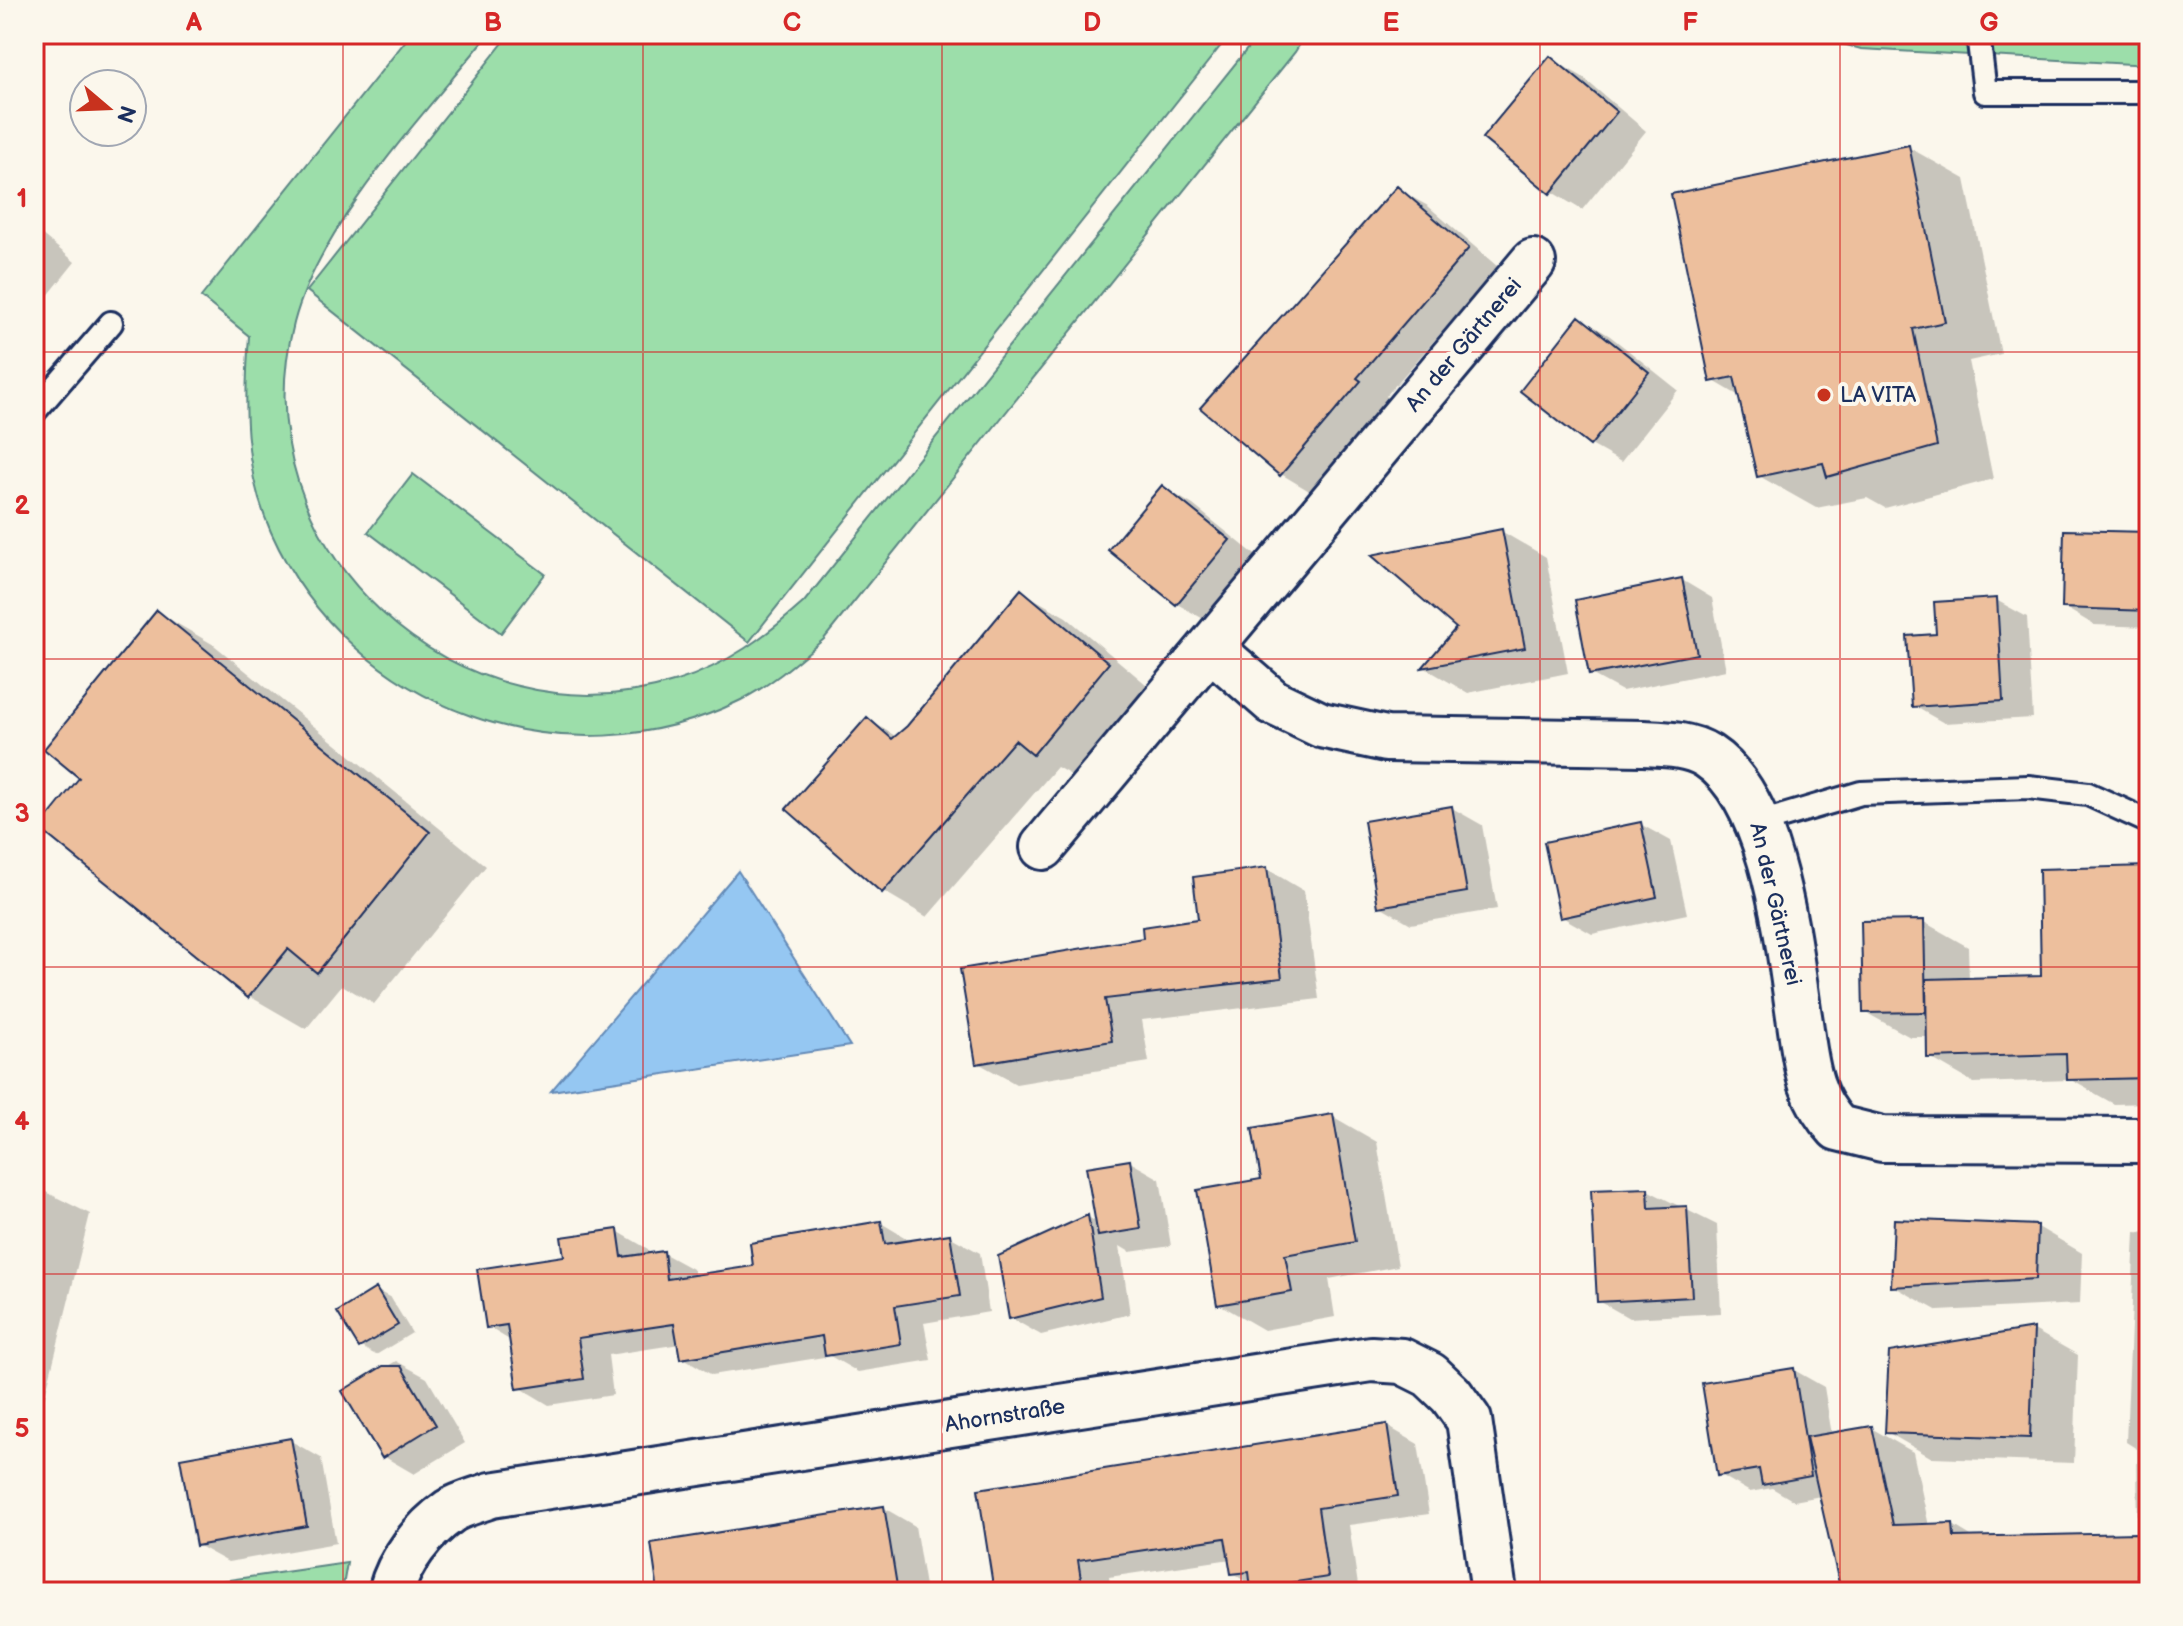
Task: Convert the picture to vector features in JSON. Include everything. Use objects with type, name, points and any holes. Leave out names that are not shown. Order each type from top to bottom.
[{"type":"street","name":"An der Gärtnerei","points":[[1043,847],[1533,262]]},
{"type":"street","name":"An der Gärtnerei","points":[[1211,648],[1273,702],[1321,725],[1386,739],[1677,744],[1706,755],[1727,772],[1746,795],[1760,823],[1789,949],[1811,1092],[1838,1128],[1882,1139],[2149,1140]]},
{"type":"street","name":"Ahornstraße","points":[[391,1592],[395,1577],[417,1542],[451,1510],[491,1495],[1371,1359],[1402,1361],[1430,1375],[1451,1395],[1469,1420],[1494,1592]]},
{"type":"lane","points":[[1978,34],[1985,92],[2149,92]]},
{"type":"lane","points":[[34,412],[111,323]]},
{"type":"lane","points":[[1760,823],[1861,793],[2028,787],[2088,794],[2149,822]]},
{"type":"green space","points":[[411,34],[489,34],[377,171],[326,247],[307,285],[294,323],[285,406],[299,484],[332,553],[382,612],[445,657],[517,686],[596,695],[677,681],[713,667],[745,648],[804,602],[1259,34],[1306,34],[1295,52],[824,639],[774,680],[741,700],[674,725],[605,736],[536,732],[470,716],[409,687],[354,646],[307,594],[271,532],[250,460],[246,411],[249,336],[201,297]]},
{"type":"green space","points":[[510,34],[1230,34],[749,642],[307,291]]},
{"type":"green space","points":[[1807,34],[2149,34],[2149,65],[1861,49]]},
{"type":"green space","points":[[413,474],[545,574],[501,633],[368,532]]},
{"type":"green space","points":[[347,1563],[342,1592],[146,1592]]},
{"type":"water","points":[[738,871],[850,1046],[551,1091]]},
{"type":"building","points":[[1550,56],[1617,112],[1550,194],[1482,138]]},
{"type":"building","points":[[1909,145],[1945,322],[1913,329],[1937,446],[1827,477],[1823,463],[1757,477],[1734,377],[1710,382],[1671,194]]},
{"type":"building","points":[[1397,186],[1469,248],[1357,378],[1361,381],[1280,476],[1200,408]]},
{"type":"building","points":[[1579,316],[1649,372],[1590,446],[1520,391]]},
{"type":"building","points":[[1162,485],[1230,540],[1176,605],[1108,550]]},
{"type":"building","points":[[1502,529],[1525,648],[1422,668],[1456,628],[1371,555]]},
{"type":"building","points":[[2064,530],[2149,532],[2149,611],[2062,608]]},
{"type":"building","points":[[1682,578],[1697,654],[1589,675],[1575,600]]},
{"type":"building","points":[[1021,589],[1109,663],[1033,755],[1015,740],[882,893],[786,809],[867,717],[892,739],[907,726]]},
{"type":"building","points":[[1997,598],[2003,701],[1912,707],[1907,636],[1936,634],[1934,602]]},
{"type":"building","points":[[157,610],[430,832],[317,973],[288,949],[248,998],[39,828],[79,778],[44,749]]},
{"type":"building","points":[[1452,806],[1467,892],[1378,907],[1364,821]]},
{"type":"building","points":[[1641,822],[1657,897],[1560,918],[1544,842]]},
{"type":"building","points":[[2149,866],[2149,1078],[2067,1080],[2066,1054],[1927,1058],[1926,979],[2041,976],[2039,869]]},
{"type":"building","points":[[1267,867],[1282,978],[1105,999],[1112,1041],[976,1064],[960,969],[1143,938],[1142,927],[1198,919],[1193,877]]},
{"type":"building","points":[[1924,920],[1926,1012],[1863,1013],[1861,921]]},
{"type":"building","points":[[1333,1114],[1355,1242],[1285,1255],[1292,1292],[1217,1305],[1197,1190],[1261,1179],[1252,1128]]},
{"type":"building","points":[[1130,1160],[1141,1229],[1098,1236],[1086,1167]]},
{"type":"building","points":[[1648,1188],[1649,1208],[1687,1206],[1692,1297],[1597,1302],[1591,1190]]},
{"type":"building","points":[[1088,1215],[1101,1297],[1009,1319],[998,1256]]},
{"type":"building","points":[[1894,1219],[2038,1225],[2036,1279],[1891,1287]]},
{"type":"building","points":[[881,1221],[885,1244],[950,1234],[960,1296],[895,1306],[901,1344],[825,1356],[822,1336],[680,1359],[674,1324],[578,1338],[584,1379],[517,1389],[507,1325],[486,1328],[477,1269],[564,1256],[561,1237],[618,1229],[622,1257],[664,1251],[667,1279],[753,1266],[750,1243]]},
{"type":"building","points":[[376,1288],[398,1325],[359,1348],[337,1312]]},
{"type":"building","points":[[2034,1328],[2030,1438],[1885,1433],[1889,1352]]},
{"type":"building","points":[[383,1366],[401,1366],[436,1425],[382,1458],[342,1391]]},
{"type":"building","points":[[1794,1368],[1811,1476],[1762,1485],[1759,1469],[1717,1476],[1702,1383]]},
{"type":"building","points":[[1387,1424],[1398,1496],[1318,1508],[1328,1577],[1251,1589],[1249,1572],[1231,1574],[1225,1538],[1078,1560],[1083,1592],[994,1592],[978,1489]]},
{"type":"building","points":[[1872,1426],[1893,1525],[1953,1523],[1954,1537],[2137,1533],[2138,1592],[1841,1592],[1806,1437]]},
{"type":"building","points":[[291,1438],[307,1526],[196,1546],[180,1458]]},
{"type":"building","points":[[884,1506],[898,1592],[658,1592],[651,1543]]},
{"type":"place","name":"LA VITA","points":[[1824,395]]}]
